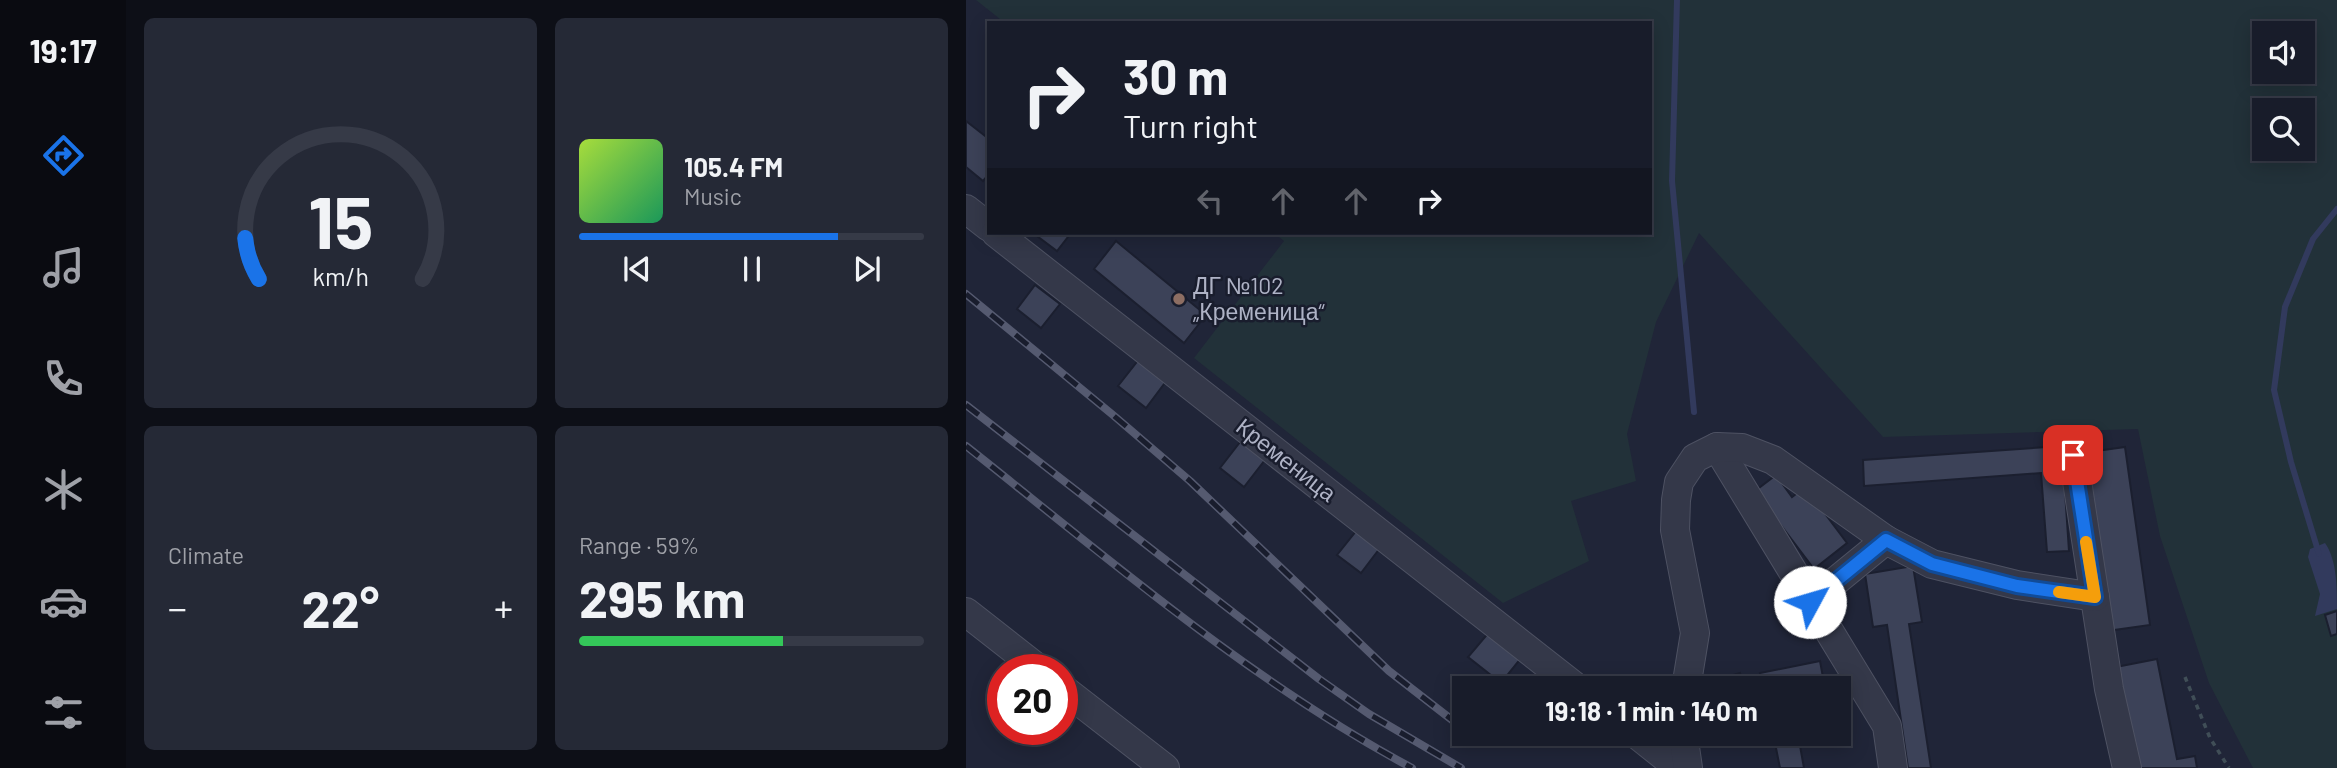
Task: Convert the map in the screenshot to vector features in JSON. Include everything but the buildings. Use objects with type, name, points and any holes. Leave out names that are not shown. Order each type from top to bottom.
[{"type":"street","points":[[966,209],[987,225]]},
{"type":"street","name":"Кременица","points":[[999,235],[1562,676]]},
{"type":"street","points":[[1717,447],[1887,726],[1893,768]]},
{"type":"street","points":[[1688,676],[1695,633],[1675,530],[1676,500],[1679,482],[1695,458],[1717,447],[1742,448],[1773,460],[1886,540],[1932,564],[2017,586],[2095,597]]},
{"type":"street","points":[[2073,455],[2109,689],[2127,768]]},
{"type":"street","points":[[1810,602],[1886,540]]},
{"type":"street","points":[[966,612],[1020,654]]},
{"type":"street","points":[[1078,701],[1164,768]]},
{"type":"street","points":[[1651,746],[1679,768]]},
{"type":"street","points":[[1684,746],[1688,768]]},
{"type":"path","points":[[2185,677],[2210,738],[2228,768]]},
{"type":"shaded area","points":[[976,0],[2337,0],[2337,768],[2253,768],[2209,683],[2160,536],[2138,429],[1883,437],[1699,233],[1656,322],[1627,434],[1636,481],[1571,501],[1589,561],[1503,603],[1194,358],[1284,241],[1276,235],[1652,235],[1652,21],[1002,21]]},
{"type":"water","points":[[2325,543],[2334,566],[2337,609],[2315,616],[2320,594],[2308,557],[2310,549]]},
{"type":"waterway","points":[[1677,0],[1672,181],[1694,412]]},
{"type":"waterway","points":[[2319,554],[2291,462],[2274,390],[2285,307],[2313,239],[2337,209]]},
{"type":"railway","points":[[966,294],[1190,481],[1389,671],[1452,720]]},
{"type":"railway","points":[[966,405],[1319,679],[1369,714],[1461,768]]},
{"type":"railway","points":[[966,446],[1128,575],[1238,658],[1352,734],[1412,768]]},
{"type":"slow traffic","points":[[2059,592],[2095,597],[2086,542]]},
{"type":"place","name":"ДГ №102 „Кременица“","points":[[1179,299]]},
{"type":"route","points":[[1810,602],[1886,540],[1932,564],[2017,586],[2095,597],[2073,455]]}]
